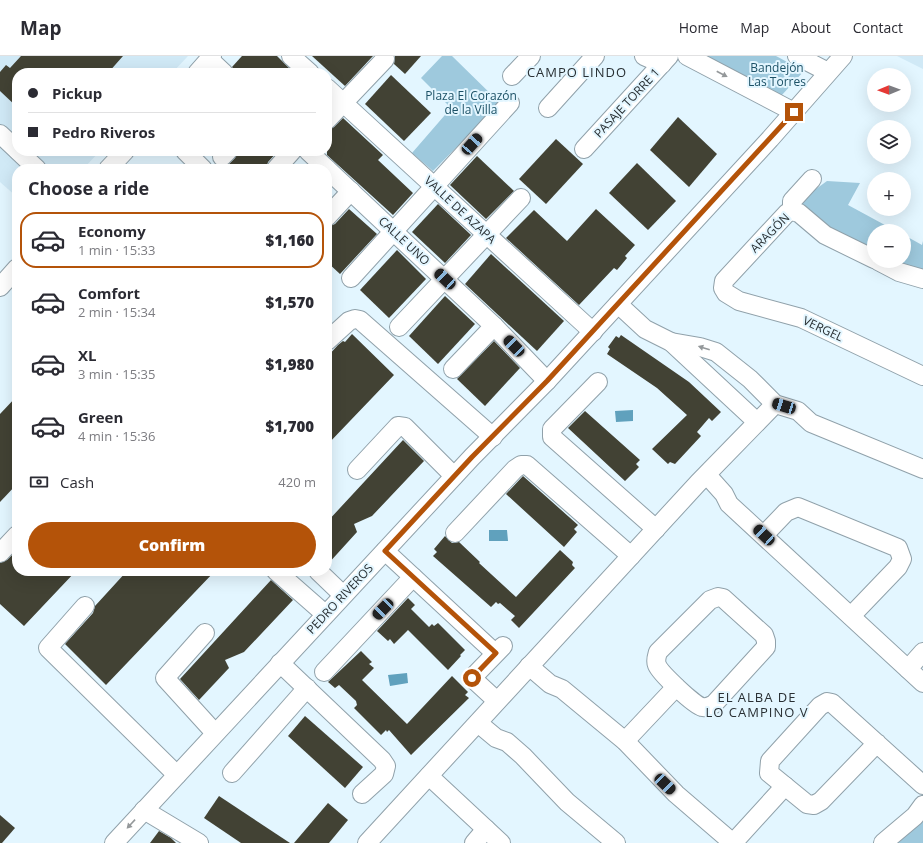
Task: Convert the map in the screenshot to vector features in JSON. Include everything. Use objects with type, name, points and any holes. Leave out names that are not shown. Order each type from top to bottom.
[{"type":"street","points":[[291,56],[304,68]]},
{"type":"street","points":[[512,76],[531,56]]},
{"type":"street","points":[[548,108],[596,56]]},
{"type":"street","points":[[644,56],[666,60]]},
{"type":"street","points":[[687,56],[794,112]]},
{"type":"street","points":[[797,56],[828,72]]},
{"type":"street","name":"PEDRO RIVEROS","points":[[114,843],[215,732],[454,476],[593,332],[794,112],[843,56]]},
{"type":"street","points":[[202,68],[211,58],[220,68]]},
{"type":"street","points":[[332,115],[385,59]]},
{"type":"street","name":"PASAJE TORRE 1","points":[[584,149],[666,60]]},
{"type":"street","name":"VALLE DE AZAPA","points":[[332,92],[593,332]]},
{"type":"street","points":[[350,278],[510,102]]},
{"type":"street","points":[[0,134],[12,146]]},
{"type":"street","points":[[23,156],[31,164]]},
{"type":"street","points":[[190,156],[198,164]]},
{"type":"street","points":[[280,164],[288,156]]},
{"type":"street","name":"CALLE UNO","points":[[313,156],[322,164]]},
{"type":"street","name":"CALLE UNO","points":[[332,174],[494,326],[547,381]]},
{"type":"street","name":"ARAGÓN","points":[[723,288],[724,281],[788,213],[792,211],[792,201],[812,179]]},
{"type":"street","points":[[332,212],[351,191]]},
{"type":"street","points":[[399,327],[521,198]]},
{"type":"street","points":[[792,211],[799,213],[825,235],[867,256]]},
{"type":"street","points":[[891,268],[899,272],[923,279]]},
{"type":"street","points":[[0,286],[12,273]]},
{"type":"street","name":"VERGEL","points":[[723,288],[726,293],[739,301],[801,318],[923,376]]},
{"type":"street","points":[[618,304],[645,329],[671,342],[735,402],[766,413],[798,411],[812,423],[923,470]]},
{"type":"street","points":[[332,336],[349,321],[355,319],[360,320],[493,437]]},
{"type":"street","points":[[452,368],[494,326]]},
{"type":"street","points":[[671,342],[700,347],[716,352],[729,361],[754,383],[766,413]]},
{"type":"street","points":[[598,382],[552,429],[552,437],[656,529]]},
{"type":"street","points":[[735,402],[741,391],[754,383]]},
{"type":"street","points":[[367,843],[630,556],[766,413]]},
{"type":"street","points":[[357,470],[398,426],[405,428],[454,476]]},
{"type":"street","points":[[455,533],[515,469],[521,465],[527,465],[630,556]]},
{"type":"street","points":[[702,479],[716,500],[730,504],[923,683]]},
{"type":"street","points":[[764,535],[786,512],[798,507],[898,548],[902,555],[901,563],[851,616]]},
{"type":"street","points":[[0,553],[12,540]]},
{"type":"street","points":[[385,551],[413,577],[499,649],[472,678],[487,712],[503,732],[507,742],[534,766],[567,802],[616,843]]},
{"type":"street","points":[[282,576],[325,614]]},
{"type":"street","points":[[323,576],[343,595]]},
{"type":"street","points":[[324,672],[413,577]]},
{"type":"street","points":[[718,597],[723,598],[764,634],[766,647],[714,704],[707,707],[701,707],[676,687],[657,665],[658,652],[710,600],[718,597]]},
{"type":"street","points":[[85,606],[48,648],[177,775]]},
{"type":"street","points":[[205,633],[165,678],[215,732]]},
{"type":"street","points":[[908,669],[923,652]]},
{"type":"street","points":[[533,661],[553,674],[562,689],[626,741],[676,794],[733,843],[785,786]]},
{"type":"street","points":[[280,663],[382,760],[386,766],[384,774],[362,794]]},
{"type":"street","points":[[626,741],[676,687]]},
{"type":"street","points":[[232,773],[307,688]]},
{"type":"street","points":[[877,743],[821,801],[814,805],[807,804],[769,773],[770,761],[820,706],[827,702],[832,703],[877,743],[923,785]]},
{"type":"street","points":[[429,776],[501,843]]},
{"type":"street","points":[[883,843],[915,816],[923,805]]},
{"type":"street","points":[[144,810],[199,843]]},
{"type":"street","points":[[474,843],[486,829]]},
{"type":"shaded area","points":[[0,56],[188,56],[177,68],[12,68],[12,156],[95,156],[88,164],[12,164],[12,193],[0,182]]},
{"type":"shaded area","points":[[897,56],[923,56],[923,69]]},
{"type":"shaded area","points":[[633,410],[633,421],[616,422],[615,411]]},
{"type":"shaded area","points":[[489,530],[507,530],[508,541],[489,541]]},
{"type":"shaded area","points":[[407,673],[408,683],[390,686],[388,675]]},
{"type":"green space","name":"Plaza El Corazón de la Villa","points":[[442,56],[452,56],[500,103],[433,171],[412,153],[451,108],[421,78]]},
{"type":"green space","name":"Bandejón Las Torres","points":[[706,56],[776,56],[804,71],[781,96]]},
{"type":"green space","points":[[827,181],[860,183],[848,205],[883,224],[867,224],[867,250],[837,233],[797,203],[809,189],[816,189]]},
{"type":"green space","points":[[911,239],[922,245],[923,241],[923,270],[911,267]]},
{"type":"green space","points":[[923,817],[923,843],[889,843]]},
{"type":"building","points":[[21,56],[123,56],[112,68],[12,68],[12,102],[0,91],[0,72],[6,65],[10,68]]},
{"type":"building","points":[[242,56],[277,56],[289,68],[233,68],[232,67]]},
{"type":"building","points":[[312,56],[373,56],[345,86],[332,74],[332,68],[325,68]]},
{"type":"building","points":[[395,56],[421,56],[405,74],[394,64]]},
{"type":"building","points":[[391,75],[431,113],[404,141],[365,104]]},
{"type":"building","points":[[678,117],[717,154],[689,187],[650,150]]},
{"type":"building","points":[[343,118],[383,155],[378,160],[413,193],[393,215],[328,156],[332,156],[332,128]]},
{"type":"building","points":[[556,139],[583,164],[546,204],[519,179]]},
{"type":"building","points":[[236,156],[273,156],[267,164],[229,164]]},
{"type":"building","points":[[477,156],[514,191],[486,219],[450,185]]},
{"type":"building","points":[[637,163],[676,201],[648,230],[609,193]]},
{"type":"building","points":[[438,204],[471,235],[445,263],[412,232]]},
{"type":"building","points":[[349,209],[377,234],[340,274],[332,267],[332,225],[335,224]]},
{"type":"building","points":[[596,209],[635,245],[625,256],[627,258],[617,270],[614,268],[579,305],[506,238],[534,210],[567,241]]},
{"type":"building","points":[[397,250],[426,279],[389,318],[360,290]]},
{"type":"building","points":[[491,254],[564,321],[537,351],[465,284]]},
{"type":"building","points":[[445,296],[475,324],[438,364],[409,336]]},
{"type":"building","points":[[352,334],[394,375],[332,440],[332,352],[343,341],[345,342]]},
{"type":"building","points":[[621,335],[689,382],[721,412],[712,421],[709,418],[697,432],[701,436],[675,464],[670,462],[668,464],[652,449],[687,415],[657,388],[607,354],[610,349],[608,347],[616,336],[619,338]]},
{"type":"building","points":[[494,341],[520,368],[485,406],[457,379]]},
{"type":"building","points":[[12,401],[12,489],[0,502],[0,414]]},
{"type":"building","points":[[585,411],[640,460],[636,464],[639,467],[625,481],[568,428]]},
{"type":"building","points":[[403,440],[424,461],[372,516],[354,524],[357,532],[332,560],[332,517]]},
{"type":"building","points":[[523,476],[578,525],[574,529],[577,532],[564,547],[506,494]]},
{"type":"building","points":[[445,536],[452,543],[459,542],[480,562],[479,563],[516,597],[560,550],[573,562],[572,565],[575,568],[519,628],[511,620],[515,616],[500,603],[498,604],[496,602],[491,607],[433,556],[437,552],[434,549]]},
{"type":"building","points":[[12,555],[12,576],[71,576],[24,626],[0,604],[0,563],[7,560]]},
{"type":"building","points":[[122,576],[210,576],[106,685],[65,644],[93,613],[95,606]]},
{"type":"building","points":[[271,580],[293,600],[244,652],[225,660],[229,668],[199,700],[180,679]]},
{"type":"building","points":[[408,598],[415,605],[411,609],[429,627],[432,624],[434,626],[438,623],[465,650],[448,670],[408,630],[394,644],[390,639],[388,641],[377,631]]},
{"type":"building","points":[[361,651],[372,662],[369,664],[374,668],[362,680],[407,724],[452,676],[468,692],[465,695],[469,698],[411,755],[389,730],[387,732],[386,730],[381,735],[354,708],[357,705],[356,701],[339,685],[335,688],[328,682]]},
{"type":"building","points":[[305,716],[363,767],[345,788],[288,736]]},
{"type":"building","points":[[219,796],[290,843],[241,843],[204,818]]},
{"type":"building","points":[[328,803],[348,820],[329,843],[294,843]]},
{"type":"building","points":[[0,815],[15,828],[2,843],[0,843]]},
{"type":"building","points":[[159,831],[171,838],[176,843],[150,843]]},
{"type":"district","name":"CAMPO LINDO","points":[[577,72]]},
{"type":"district","name":"EL ALBA DE LO CAMPINO V","points":[[757,704]]},
{"type":"route","points":[[472,678],[496,653],[385,551],[472,457],[547,381],[794,112]]}]
